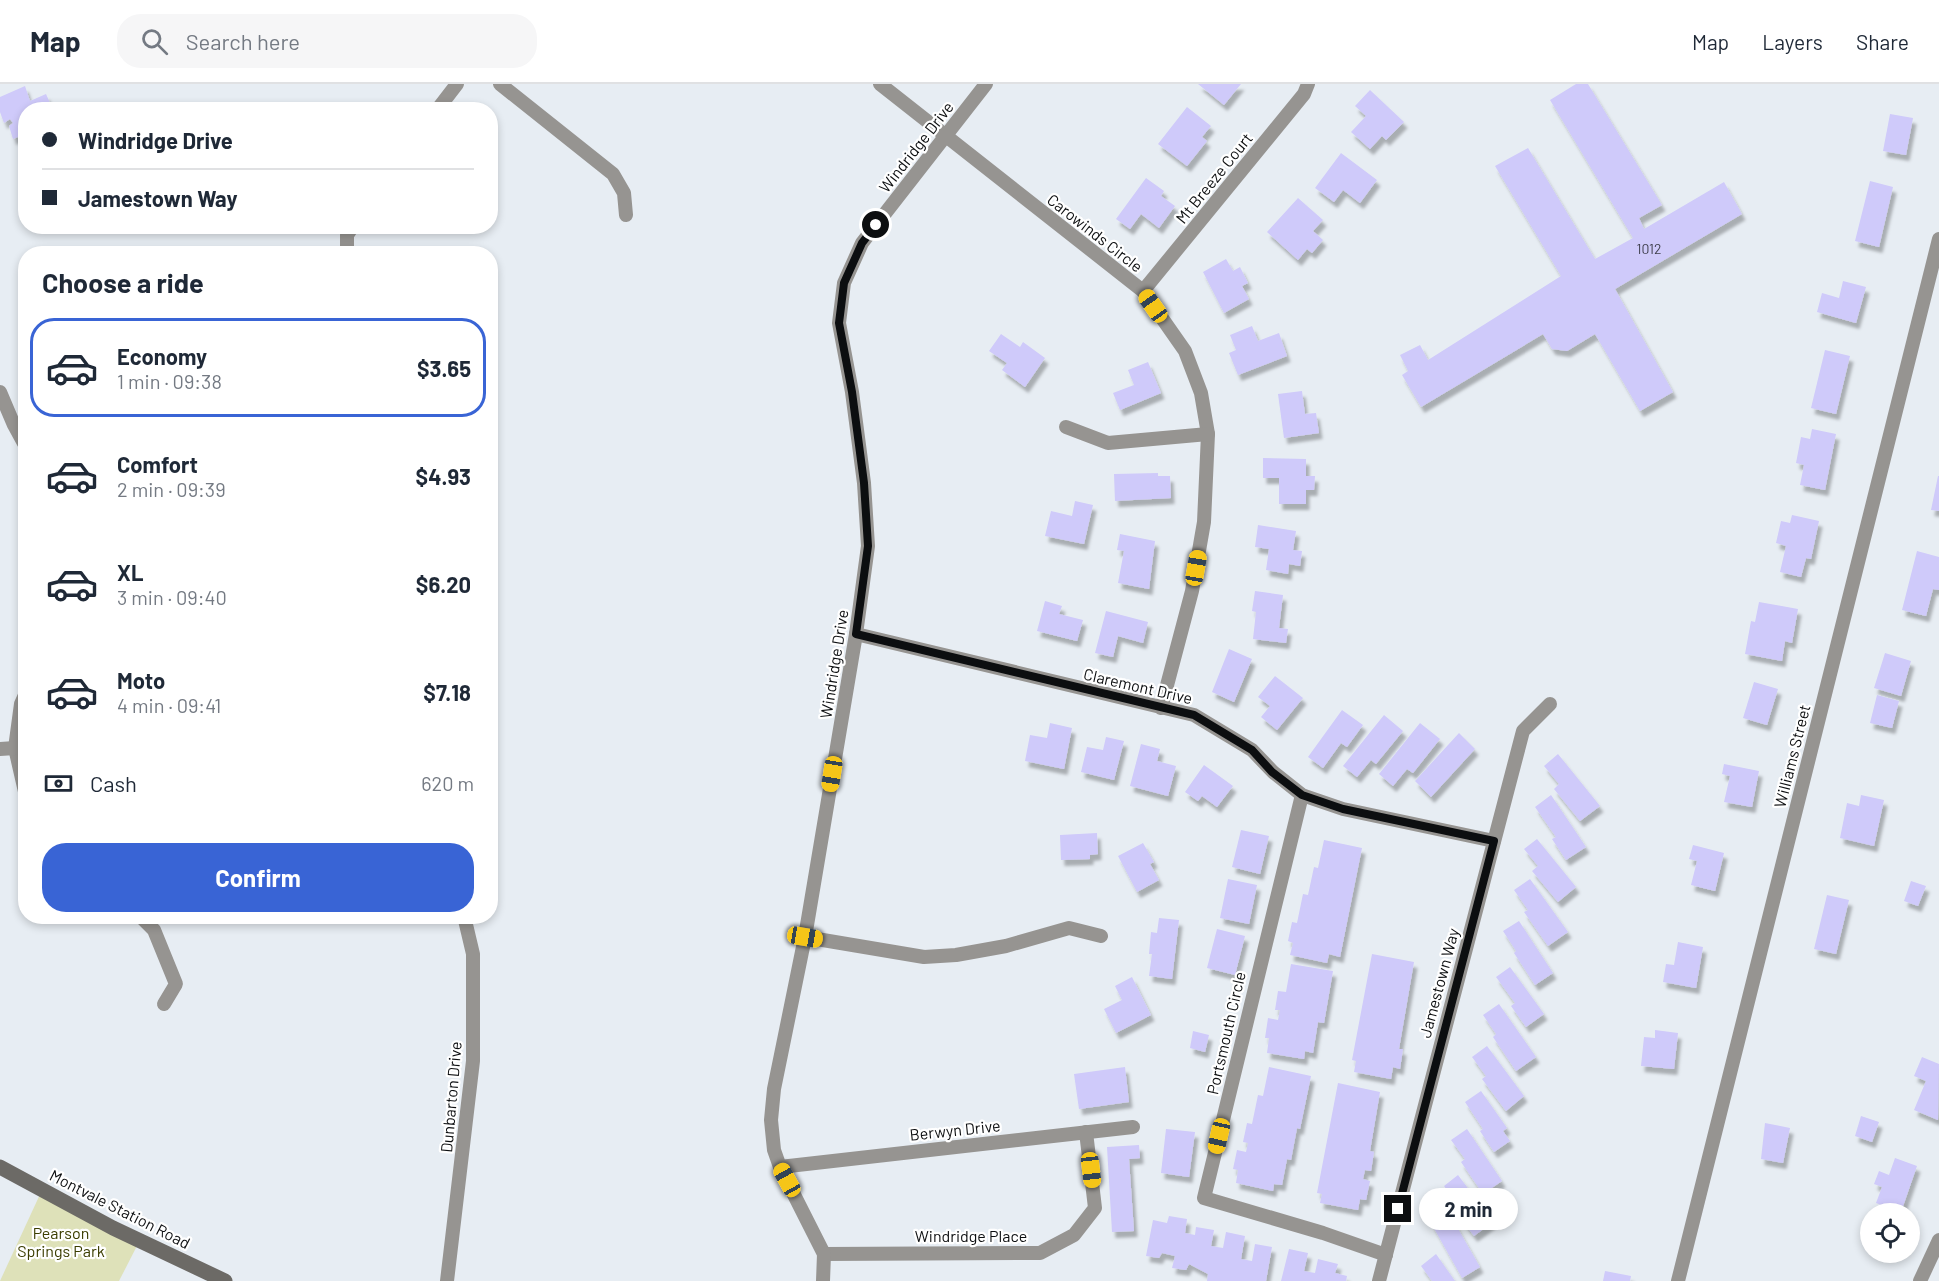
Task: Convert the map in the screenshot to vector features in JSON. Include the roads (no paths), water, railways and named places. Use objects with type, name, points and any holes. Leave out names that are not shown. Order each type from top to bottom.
[{"type":"street","points":[[443,102],[457,84]]},
{"type":"street","points":[[500,84],[613,174],[624,193],[626,214]]},
{"type":"street","name":"Carowinds Circle","points":[[880,84],[1143,291],[1185,351],[1201,393],[1208,434],[1204,522],[1192,591],[1161,708]]},
{"type":"street","name":"Windridge Drive","points":[[823,1281],[824,1254],[780,1167],[774,1150],[771,1120],[774,1089],[805,937],[856,634],[868,546],[864,483],[852,392],[839,323],[844,283],[862,243],[986,84]]},
{"type":"street","name":"Mt Breeze Court","points":[[1143,291],[1304,94],[1308,84]]},
{"type":"street","name":"Williams Street","points":[[1678,1281],[1936,264],[1939,239]]},
{"type":"street","points":[[0,392],[18,432]]},
{"type":"street","points":[[1066,427],[1108,442],[1208,434]]},
{"type":"street","name":"Claremont Drive","points":[[856,634],[1194,715],[1252,750],[1272,772],[1302,795],[1343,809],[1494,841]]},
{"type":"street","name":"Jamestown Way","points":[[1379,1281],[1523,731],[1550,704]]},
{"type":"street","points":[[18,726],[15,748],[18,761]]},
{"type":"street","points":[[0,749],[15,748]]},
{"type":"street","name":"Portsmouth Circle","points":[[1302,795],[1244,1025],[1204,1198],[1323,1233],[1386,1255]]},
{"type":"street","points":[[148,924],[154,930],[176,984],[164,1004]]},
{"type":"street","name":"Dunbarton Drive","points":[[447,1281],[472,1061],[472,954],[466,924]]},
{"type":"street","points":[[805,937],[924,957],[956,955],[1006,946],[1069,928],[1101,936]]},
{"type":"street","name":"Berwyn Drive","points":[[780,1167],[1133,1127]]},
{"type":"street","name":"Windridge Place","points":[[824,1254],[1040,1253],[1074,1235],[1095,1208],[1086,1132]]},
{"type":"street","name":"Montvale Station Road","points":[[0,1167],[113,1228],[225,1281]]},
{"type":"street","points":[[1920,1281],[1939,1240]]},
{"type":"park label","name":"Pearson Springs Park","points":[[61,1242]]}]
